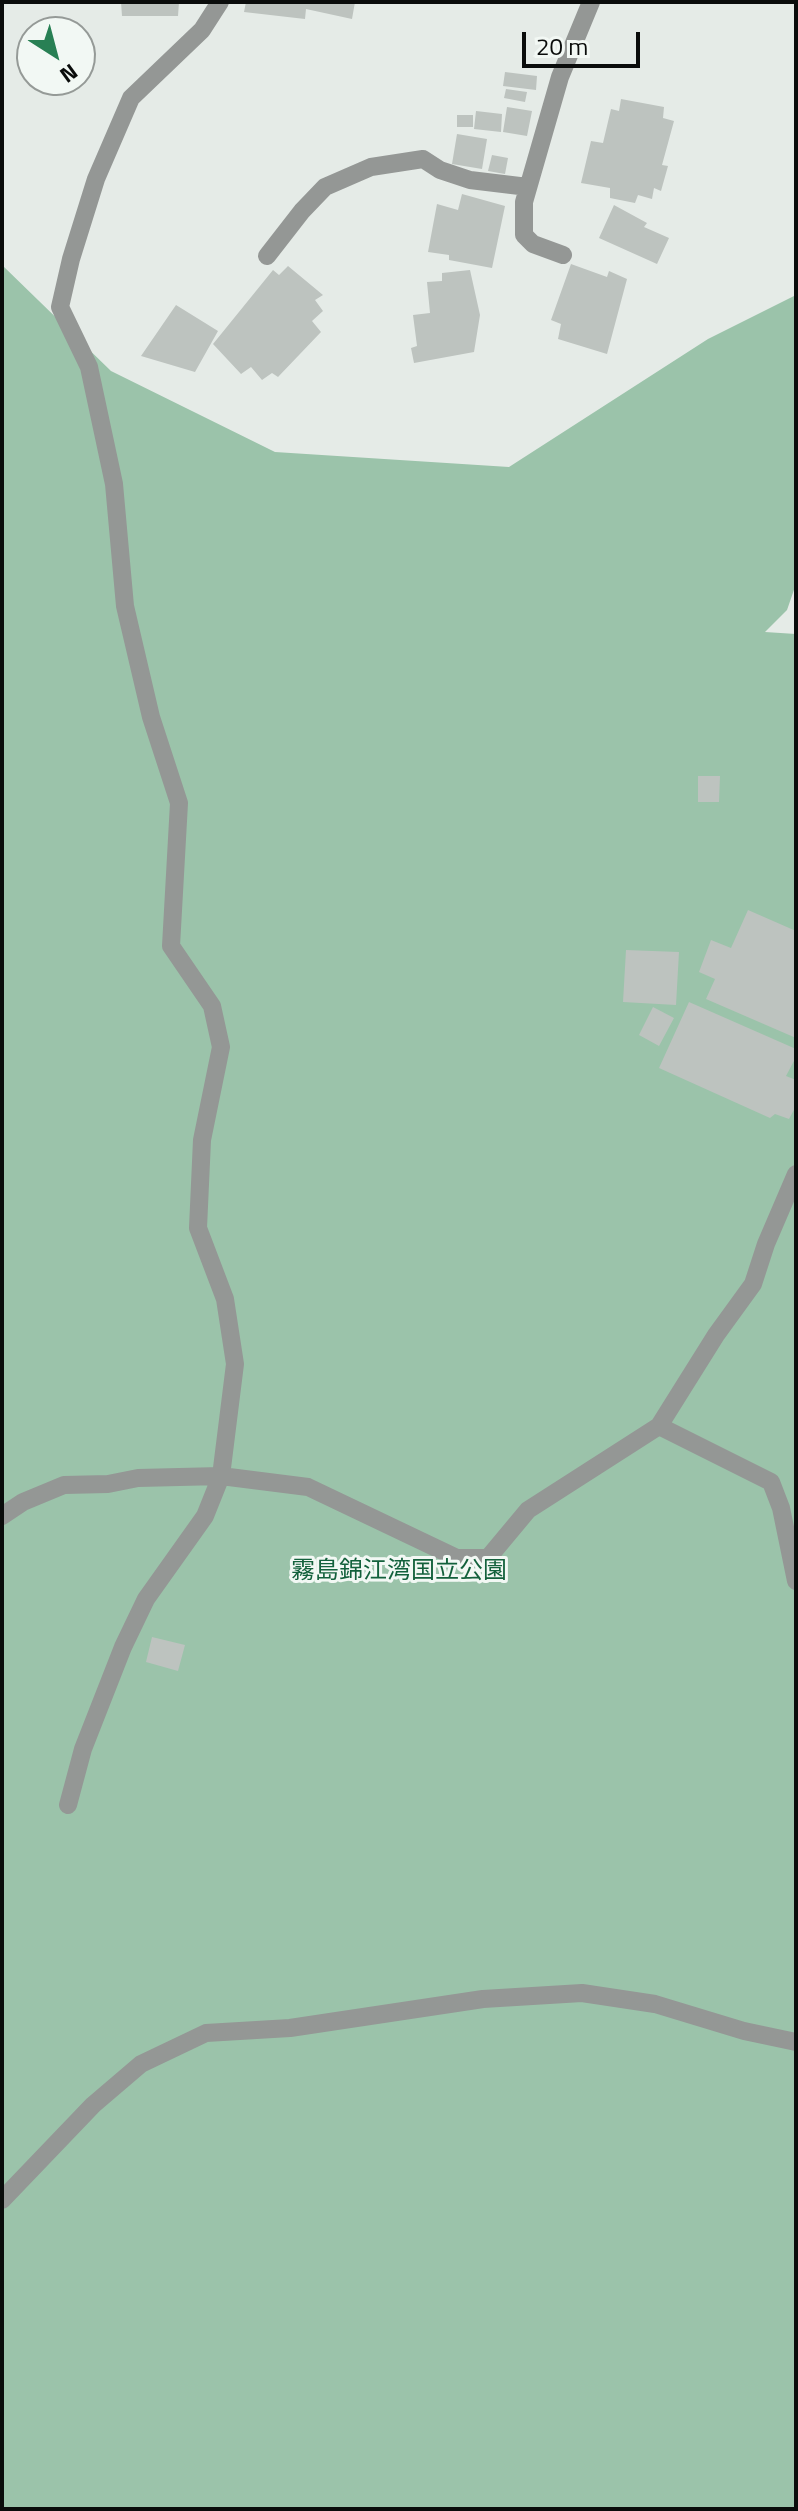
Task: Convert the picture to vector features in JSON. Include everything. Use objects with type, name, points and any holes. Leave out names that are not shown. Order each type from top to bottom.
[{"type":"lane","points":[[68,1805],[83,1749],[123,1647],[146,1599],[205,1516],[221,1476],[235,1364],[225,1299],[198,1228],[202,1140],[221,1047],[212,1006],[171,946],[179,803],[151,717],[125,606],[114,484],[89,367],[60,307],[71,259],[96,179],[131,98],[202,30],[220,2]]},
{"type":"lane","points":[[563,255],[533,244],[524,235],[524,202],[560,77],[591,2]]},
{"type":"lane","points":[[267,256],[325,187],[371,167],[423,159],[440,170],[470,180],[528,187]]},
{"type":"lane","points":[[2,1516],[23,1502],[64,1485],[108,1484],[138,1478],[221,1476],[308,1487],[457,1558],[488,1558],[528,1510],[659,1426],[716,1335],[753,1284],[766,1244],[796,1174]]},
{"type":"lane","points":[[659,1426],[771,1482],[781,1508],[796,1581]]},
{"type":"lane","points":[[2,2200],[93,2105],[141,2064],[206,2033],[290,2028],[483,1999],[582,1993],[655,2004],[744,2031],[796,2042]]},
{"type":"green space","name":"霧島錦江湾国立公園","points":[[2,265],[111,371],[275,452],[509,467],[708,339],[796,295],[796,584],[787,610],[765,632],[796,634],[796,2509],[2,2509]]},
{"type":"building","points":[[121,2],[179,2],[178,16],[122,16]]},
{"type":"building","points":[[246,2],[355,2],[352,19],[306,9],[305,19],[244,12]]},
{"type":"building","points":[[505,72],[537,76],[536,90],[503,86]]},
{"type":"building","points":[[506,89],[527,92],[525,102],[504,98]]},
{"type":"building","points":[[621,99],[664,107],[663,118],[674,121],[662,165],[668,166],[661,191],[654,188],[652,199],[638,195],[635,203],[610,198],[610,188],[581,183],[591,141],[603,143],[611,109],[619,111]]},
{"type":"building","points":[[507,107],[532,111],[527,136],[503,132]]},
{"type":"building","points":[[476,111],[502,114],[501,132],[474,129]]},
{"type":"building","points":[[457,115],[473,115],[473,127],[457,127]]},
{"type":"building","points":[[457,134],[487,139],[482,169],[452,164]]},
{"type":"building","points":[[492,155],[508,158],[505,174],[488,171]]},
{"type":"building","points":[[462,194],[505,206],[492,268],[449,260],[449,255],[428,252],[437,204],[458,210]]},
{"type":"building","points":[[614,205],[647,223],[644,227],[669,238],[657,264],[599,238]]},
{"type":"building","points":[[571,264],[607,277],[609,271],[627,279],[607,354],[558,339],[561,324],[551,320]]},
{"type":"building","points":[[288,266],[323,295],[315,300],[323,311],[312,321],[321,332],[278,377],[272,373],[262,380],[251,367],[241,374],[213,344],[273,270],[279,275]]},
{"type":"building","points":[[470,270],[480,315],[474,352],[414,363],[411,348],[417,346],[413,315],[430,313],[427,282],[442,281],[442,273]]},
{"type":"building","points":[[176,305],[218,331],[195,372],[141,356]]},
{"type":"building","points":[[698,776],[720,776],[719,802],[698,802]]},
{"type":"building","points":[[748,910],[796,931],[796,1038],[706,999],[715,979],[699,972],[711,940],[731,948]]},
{"type":"building","points":[[626,950],[679,952],[676,1005],[623,1002]]},
{"type":"building","points":[[689,1002],[796,1049],[796,1057],[786,1076],[796,1080],[796,1106],[789,1119],[775,1114],[770,1118],[659,1068]]},
{"type":"building","points":[[653,1007],[674,1018],[659,1046],[639,1035]]},
{"type":"building","points":[[152,1637],[185,1645],[178,1671],[146,1662]]}]
